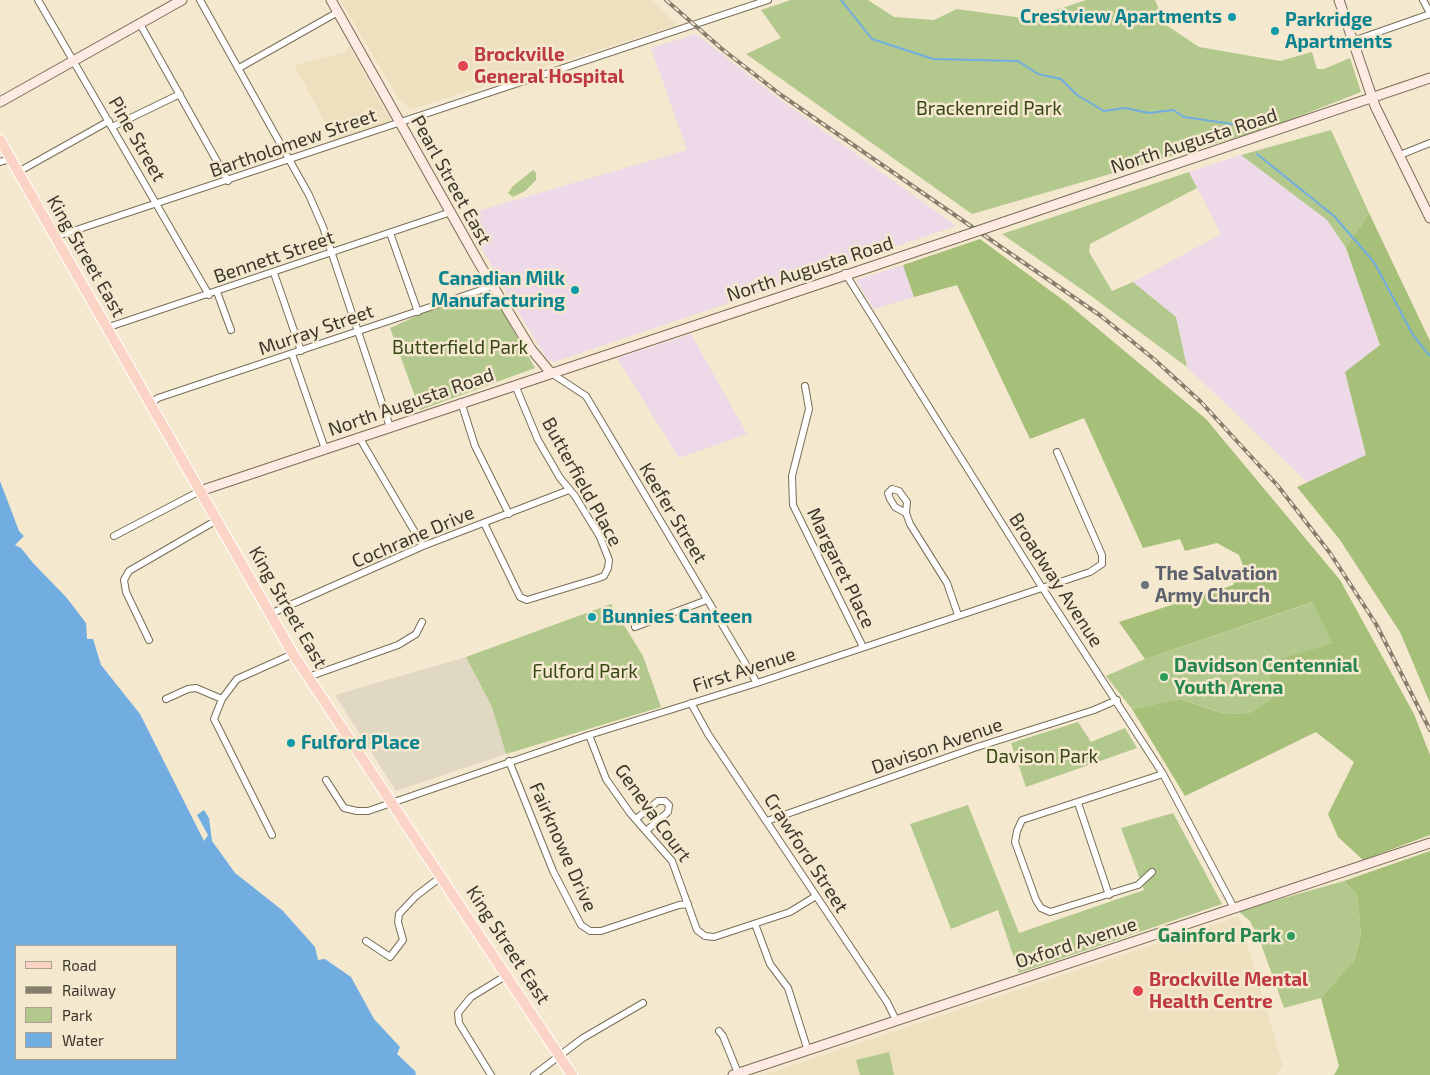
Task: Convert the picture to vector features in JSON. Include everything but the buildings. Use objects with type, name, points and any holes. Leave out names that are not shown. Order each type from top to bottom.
[{"type":"main road","name":"King Street East","points":[[0,140],[293,654],[393,801],[572,1075]]},
{"type":"street","name":"Pine Street","points":[[38,0],[158,204],[209,295]]},
{"type":"street","points":[[0,102],[182,0]]},
{"type":"street","points":[[200,0],[309,195],[332,253],[390,427]]},
{"type":"street","name":"Pearl Street East","points":[[331,0],[493,286],[531,349],[550,372]]},
{"type":"street","points":[[1339,0],[1372,98],[1430,218]]},
{"type":"street","points":[[1353,41],[1430,13],[1424,0]]},
{"type":"street","name":"Bartholomew Street","points":[[55,237],[228,181],[763,1]]},
{"type":"street","points":[[239,68],[338,12]]},
{"type":"street","points":[[140,24],[228,181]]},
{"type":"street","name":"North Augusta Road","points":[[200,491],[1430,78]]},
{"type":"street","points":[[18,172],[110,124],[180,94]]},
{"type":"street","points":[[1400,155],[1430,143]]},
{"type":"street","points":[[0,162],[10,159]]},
{"type":"street","name":"Bennett Street","points":[[106,328],[218,292],[451,212]]},
{"type":"street","points":[[390,233],[418,312]]},
{"type":"street","points":[[274,273],[302,351]]},
{"type":"street","name":"Broadway Avenue","points":[[845,274],[1042,588],[1117,700],[1163,774],[1234,908]]},
{"type":"street","name":"Murray Street","points":[[150,404],[158,398],[493,286]]},
{"type":"street","points":[[218,292],[231,330]]},
{"type":"street","points":[[292,354],[325,449]]},
{"type":"street","name":"Keefer Street","points":[[550,372],[586,396],[707,600],[726,628],[757,683]]},
{"type":"street","name":"Butterfield Place","points":[[484,523],[520,597],[527,600],[536,599],[604,576],[608,568],[609,560],[600,537],[538,440],[516,385]]},
{"type":"street","name":"Margaret Place","points":[[805,386],[809,409],[792,476],[793,506],[863,647]]},
{"type":"street","points":[[461,402],[476,446],[509,514]]},
{"type":"street","points":[[359,437],[423,546]]},
{"type":"street","name":"First Avenue","points":[[326,780],[344,808],[357,811],[368,810],[589,734],[757,683],[1090,572],[1102,563],[1102,555],[1057,452]]},
{"type":"street","name":"Cochrane Drive","points":[[270,614],[423,546],[569,490]]},
{"type":"street","points":[[114,536],[200,491]]},
{"type":"street","points":[[906,513],[910,524],[947,583],[958,615]]},
{"type":"street","points":[[149,640],[126,592],[124,580],[129,571],[217,520]]},
{"type":"street","points":[[634,627],[707,600]]},
{"type":"street","points":[[308,677],[398,645],[416,634],[422,622]]},
{"type":"street","points":[[272,835],[214,718],[222,699],[237,679],[293,654]]},
{"type":"street","points":[[166,699],[188,689],[196,688],[222,699]]},
{"type":"street","name":"Davison Avenue","points":[[767,821],[974,748],[1094,710],[1117,700]]},
{"type":"street","name":"Crawford Street","points":[[692,703],[708,734],[887,1002],[896,1020]]},
{"type":"street","name":"Geneva Court","points":[[589,734],[606,779],[636,819],[672,861],[697,930],[705,936],[714,937],[790,912],[816,896]]},
{"type":"street","name":"Fairknowe Drive","points":[[509,761],[553,871],[581,925],[590,930],[601,931],[679,905],[688,904]]},
{"type":"street","points":[[1152,872],[1138,885],[1050,912],[1041,908],[1036,900],[1016,842],[1017,831],[1022,820],[1163,774]]},
{"type":"street","points":[[636,819],[658,801],[665,800],[669,805],[668,812],[646,831]]},
{"type":"street","points":[[1078,803],[1108,895]]},
{"type":"street","name":"Oxford Avenue","points":[[736,1074],[1430,843]]},
{"type":"street","points":[[366,941],[390,957],[403,940],[398,922],[399,914],[416,896],[442,876]]},
{"type":"street","points":[[756,924],[770,964],[788,988],[808,1051]]},
{"type":"street","points":[[491,1075],[459,1023],[458,1013],[471,997],[507,975]]},
{"type":"street","points":[[534,1075],[583,1038],[643,1003]]},
{"type":"street","points":[[719,1031],[724,1036],[736,1074]]},
{"type":"shaded area","name":"Brockville General Hospital","points":[[340,0],[652,0],[677,25],[412,109],[399,99]]},
{"type":"shaded area","points":[[696,34],[778,98],[956,226],[554,362],[548,360],[506,292],[464,215],[687,150],[651,48]]},
{"type":"shaded area","points":[[349,46],[391,121],[335,140],[294,65],[344,53]]},
{"type":"shaded area","points":[[1241,155],[1327,220],[1346,248],[1380,345],[1345,372],[1366,455],[1307,482],[1187,367],[1176,317],[1133,282],[1221,234],[1189,172]]},
{"type":"shaded area","points":[[903,265],[914,297],[874,309],[856,280]]},
{"type":"shaded area","points":[[691,334],[747,434],[679,458],[617,358]]},
{"type":"shaded area","points":[[466,657],[492,707],[506,754],[396,791],[335,695]]},
{"type":"shaded area","name":"Brockville Mental Health Centre","points":[[1239,916],[1283,1066],[1276,1075],[764,1075]]},
{"type":"green space","name":"Brackenreid Park","points":[[791,0],[868,0],[894,17],[934,20],[957,9],[1030,19],[1086,0],[1155,0],[1166,25],[1199,47],[1280,61],[1312,52],[1317,69],[1324,69],[1350,58],[1361,92],[1269,128],[972,214],[746,54],[781,38],[761,10]]},
{"type":"green space","points":[[1331,130],[1369,213],[1346,248],[1327,220],[1241,155]]},
{"type":"green space","points":[[533,170],[536,173],[536,180],[525,191],[513,197],[508,193],[513,186]]},
{"type":"green space","points":[[1189,172],[1197,188],[1090,244],[1089,252],[1112,291],[1133,282],[1176,317],[1187,367],[1087,293],[1002,234]]},
{"type":"green space","points":[[1369,213],[1430,341],[1430,703],[1400,632],[1340,540],[1297,487],[1366,455],[1345,372],[1380,345],[1346,248]]},
{"type":"green space","points":[[980,239],[1067,303],[1206,419],[1340,580],[1414,714],[1430,755],[1430,835],[1363,860],[1338,837],[1328,814],[1354,762],[1316,732],[1185,796],[1132,709],[1179,699],[1225,714],[1250,713],[1275,696],[1266,663],[1332,643],[1313,602],[1145,659],[1119,622],[1233,585],[1244,568],[1239,555],[1217,543],[1185,551],[1180,539],[1143,548],[1084,418],[1030,439],[957,285],[914,297],[903,265]]},
{"type":"green space","name":"Butterfield Park","points":[[490,290],[535,368],[420,410],[390,328],[421,314]]},
{"type":"green space","points":[[1314,602],[1332,643],[1267,663],[1275,696],[1250,713],[1226,714],[1179,699],[1132,709],[1106,676],[1145,659]]},
{"type":"green space","name":"Fulford Park","points":[[611,604],[643,656],[661,707],[506,754],[492,707],[466,657]]},
{"type":"green space","name":"Davison Park","points":[[1078,722],[1091,742],[1125,728],[1137,748],[1026,787],[1011,743]]},
{"type":"green space","points":[[968,805],[1019,933],[1144,890],[1121,828],[1173,813],[1222,904],[1019,973],[998,910],[951,929],[910,824]]},
{"type":"green space","points":[[1430,851],[1430,1075],[1334,1075],[1339,1066],[1321,998],[1355,959],[1361,935],[1357,894],[1344,881]]},
{"type":"green space","points":[[1344,881],[1357,894],[1361,935],[1355,959],[1321,998],[1284,1008],[1260,941],[1250,921],[1238,911]]},
{"type":"green space","points":[[889,1052],[894,1075],[860,1075],[856,1060]]},
{"type":"water","points":[[0,481],[19,531],[24,536],[15,545],[21,548],[66,597],[86,623],[87,639],[93,639],[101,665],[140,714],[204,841],[208,835],[197,815],[204,810],[209,818],[212,841],[235,873],[282,910],[315,947],[318,960],[325,959],[351,977],[374,1019],[400,1047],[397,1054],[415,1071],[416,1075],[0,1075]]},
{"type":"waterway","points":[[841,0],[872,39],[933,59],[1018,61],[1038,74],[1061,79],[1077,95],[1104,111],[1125,108],[1149,113],[1173,110],[1184,117],[1246,126]]},
{"type":"waterway","points":[[1257,154],[1334,216],[1374,262],[1413,335],[1430,356]]},
{"type":"railway","points":[[666,0],[722,49],[781,95],[1101,316],[1155,360],[1201,402],[1278,486],[1330,553],[1376,624],[1430,730]]},
{"type":"place","name":"Crestview Apartments","points":[[1232,17]]},
{"type":"place","name":"Parkridge Apartments","points":[[1275,31]]},
{"type":"place","name":"Brockville General Hospital","points":[[463,66]]},
{"type":"place","name":"Canadian Milk Manufacturing","points":[[575,290]]},
{"type":"place","name":"The Salvation Army Church","points":[[1145,585]]},
{"type":"place","name":"Bunnies Canteen","points":[[592,617]]},
{"type":"place","name":"Davidson Centennial Youth Arena","points":[[1164,677]]},
{"type":"place","name":"Fulford Place","points":[[291,743]]},
{"type":"place","name":"Gainford Park","points":[[1291,936]]},
{"type":"place","name":"Brockville Mental Health Centre","points":[[1138,991]]}]
